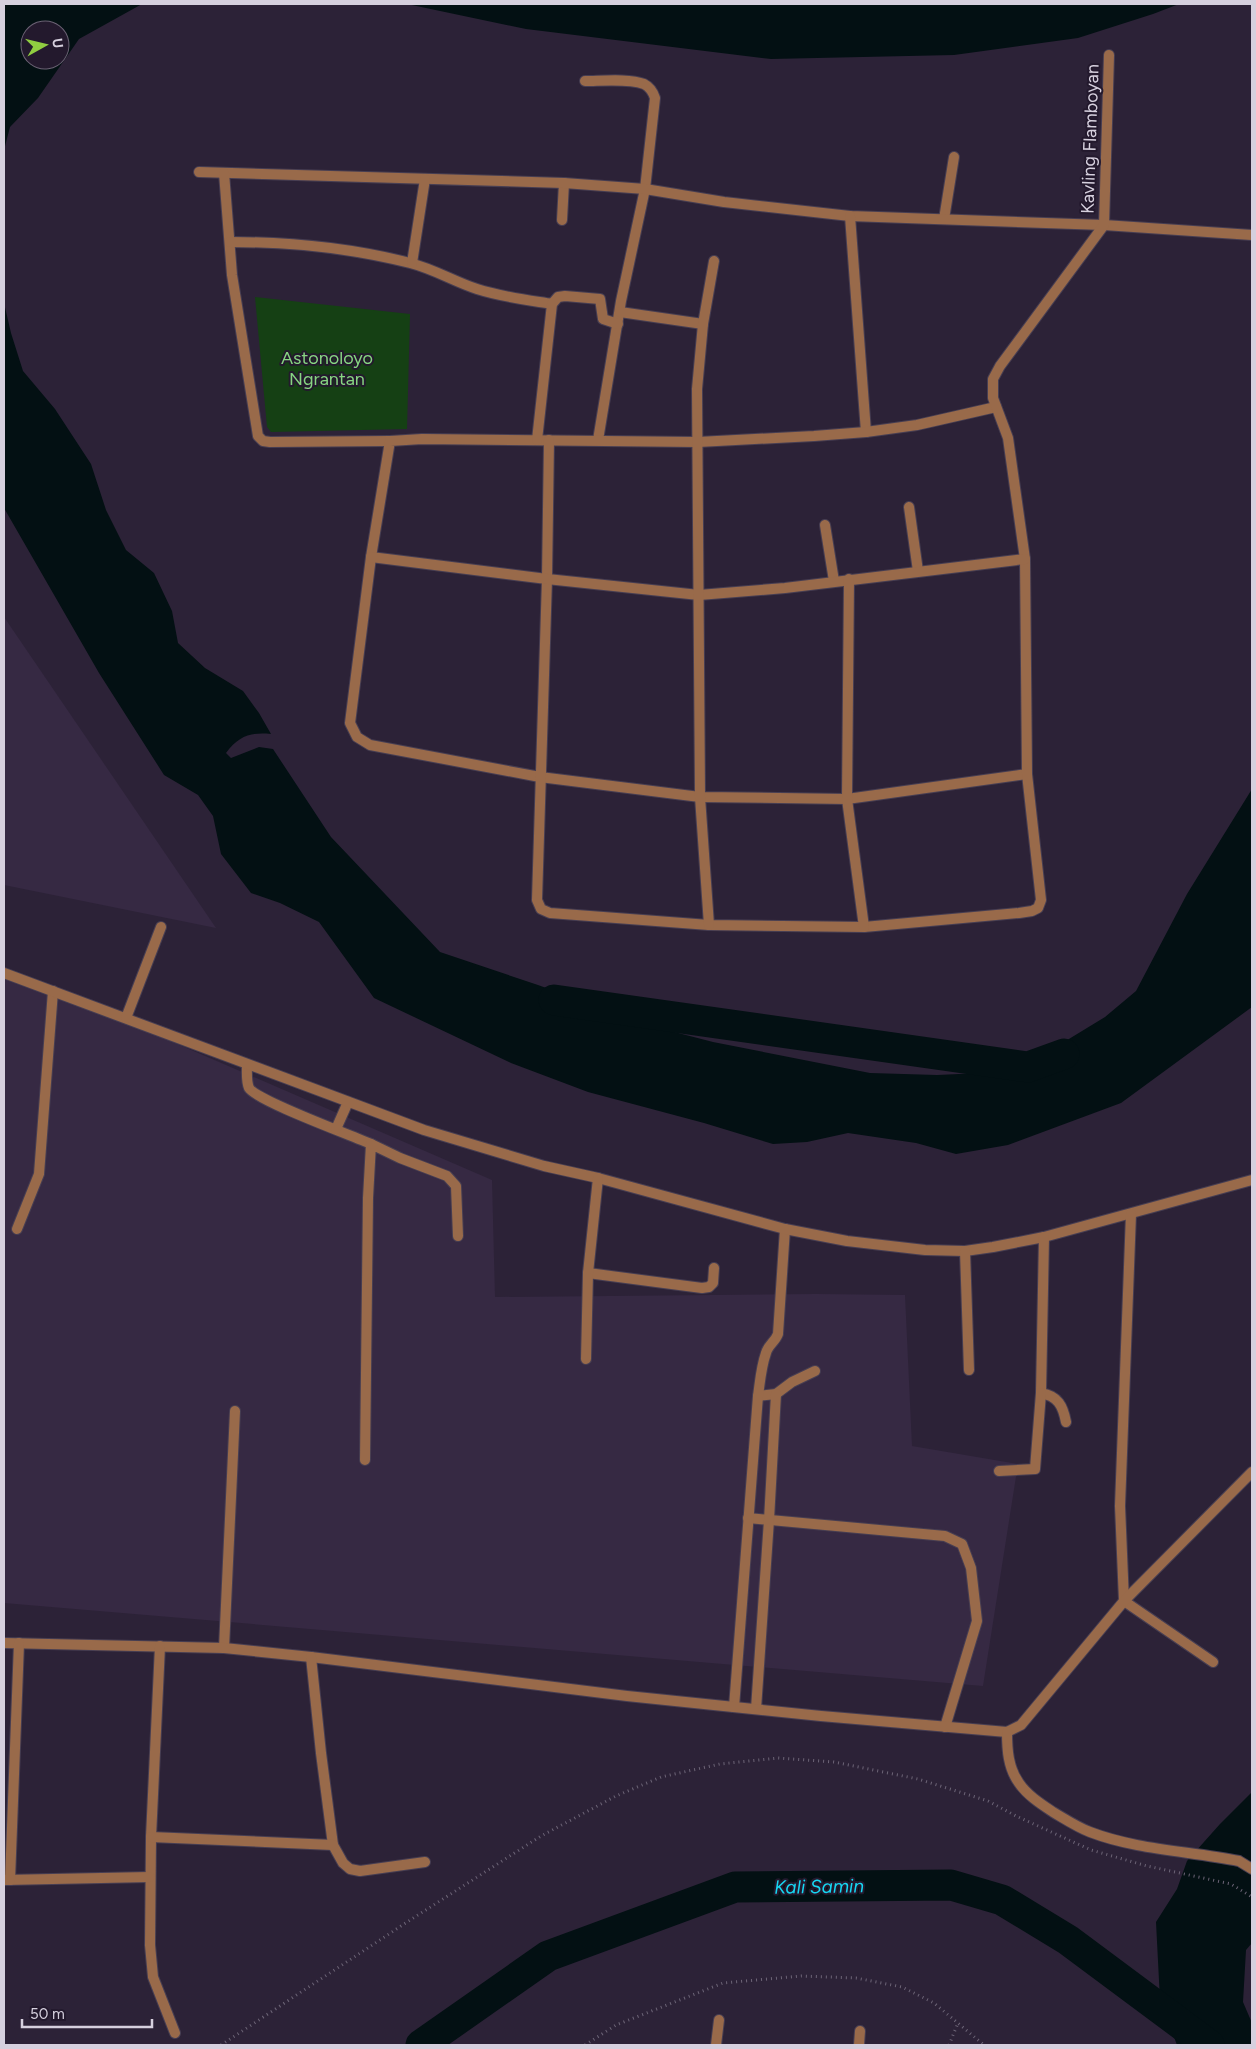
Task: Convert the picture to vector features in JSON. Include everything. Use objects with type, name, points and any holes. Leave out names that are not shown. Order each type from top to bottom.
[{"type":"street","name":"Kavling Flamboyan","points":[[1104,225],[1109,55]]},
{"type":"street","points":[[585,81],[644,84],[653,90],[655,98],[645,188],[620,312],[598,440]]},
{"type":"street","points":[[944,219],[954,157]]},
{"type":"street","points":[[199,172],[564,183],[645,188],[724,202],[850,216],[1104,225],[1252,235]]},
{"type":"street","points":[[224,173],[232,275],[258,436],[263,441],[390,441],[422,439],[698,442],[866,432],[917,425],[996,407]]},
{"type":"street","points":[[412,263],[425,178]]},
{"type":"street","points":[[562,220],[564,183]]},
{"type":"street","points":[[850,216],[866,432]]},
{"type":"street","points":[[549,440],[547,580],[537,900],[541,910],[550,914],[709,925],[864,928],[1032,911],[1038,908],[1041,900],[1027,774],[1025,559],[1008,438],[996,407],[992,389],[993,379],[1000,366],[1104,225]]},
{"type":"street","points":[[230,242],[322,246],[412,263],[477,289],[513,298],[552,304]]},
{"type":"street","points":[[709,925],[700,797],[698,369],[703,324],[714,261]]},
{"type":"street","points":[[537,440],[552,304],[558,297],[565,296],[600,299],[603,319],[618,324]]},
{"type":"street","points":[[620,312],[703,324]]},
{"type":"street","points":[[390,441],[371,556],[350,723],[357,738],[370,745],[540,777],[700,797],[847,799],[1027,774]]},
{"type":"street","points":[[909,507],[918,570]]},
{"type":"street","points":[[825,525],[834,581]]},
{"type":"street","points":[[371,556],[547,580],[699,595],[785,588],[918,570],[1025,559]]},
{"type":"street","points":[[850,579],[847,799],[864,928]]},
{"type":"street","points":[[126,1018],[161,927]]},
{"type":"street","points":[[4,973],[247,1065],[443,1135],[544,1166],[598,1178],[785,1229],[890,1247],[925,1250],[965,1250],[1044,1237],[1252,1180]]},
{"type":"street","points":[[18,1229],[39,1174],[53,992]]},
{"type":"street","points":[[247,1065],[249,1088],[269,1102],[447,1176],[456,1186],[458,1236]]},
{"type":"street","points":[[336,1129],[348,1102]]},
{"type":"street","points":[[366,1460],[368,1198],[371,1144]]},
{"type":"street","points":[[586,1359],[588,1273],[598,1178]]},
{"type":"street","points":[[1124,1601],[1120,1506],[1131,1214]]},
{"type":"street","points":[[734,1707],[758,1396],[766,1353],[769,1345],[775,1341],[778,1334],[785,1229]]},
{"type":"street","points":[[1000,1471],[1035,1469],[1041,1393],[1044,1237]]},
{"type":"street","points":[[965,1250],[969,1370]]},
{"type":"street","points":[[588,1273],[702,1288],[709,1287],[713,1283],[714,1268]]},
{"type":"street","points":[[758,1396],[776,1394],[792,1382],[815,1371]]},
{"type":"street","points":[[1041,1393],[1060,1401],[1064,1408],[1066,1422]]},
{"type":"street","points":[[756,1709],[776,1394]]},
{"type":"street","points":[[224,1648],[235,1411]]},
{"type":"street","points":[[4,1643],[224,1648],[311,1656],[627,1696],[1007,1732],[1021,1725],[1124,1601],[1252,1472]]},
{"type":"street","points":[[748,1518],[946,1536],[962,1544],[971,1568],[977,1621],[945,1727]]},
{"type":"street","points":[[1124,1601],[1213,1662]]},
{"type":"street","points":[[19,1643],[7,1880],[150,1877]]},
{"type":"street","points":[[160,1646],[151,1837],[151,1970],[175,2033]]},
{"type":"street","points":[[311,1656],[333,1845],[343,1863],[350,1869],[360,1871],[425,1862]]},
{"type":"street","points":[[1007,1732],[1007,1746],[1011,1766],[1019,1782],[1034,1799],[1070,1822],[1090,1832],[1118,1841],[1239,1861],[1252,1869]]},
{"type":"street","points":[[151,1837],[333,1845]]},
{"type":"street","points":[[716,2045],[719,2020]]},
{"type":"street","points":[[859,2045],[860,2031]]},
{"type":"path","points":[[221,2045],[541,1836],[616,1796],[660,1777],[720,1764],[778,1758],[824,1762],[918,1779],[988,1800],[1016,1816],[1091,1850],[1147,1866],[1231,1884],[1252,1897]]},
{"type":"path","points":[[585,2045],[616,2024],[723,1983],[801,1976],[856,1978],[902,1987],[934,2003],[984,2045]]},
{"type":"path","points":[[949,2045],[958,2023]]},
{"type":"shaded area","points":[[4,4],[142,4],[79,39],[70,52],[70,20],[20,20],[20,70],[57,70],[38,98],[10,127],[4,150]]},
{"type":"shaded area","points":[[407,4],[1179,4],[1078,38],[954,55],[771,59],[526,29]]},
{"type":"shaded area","points":[[4,303],[23,371],[55,409],[91,464],[106,510],[126,550],[154,573],[172,611],[178,643],[205,668],[243,691],[271,734],[245,736],[226,753],[231,758],[259,747],[273,749],[331,837],[440,952],[651,1026],[713,1042],[870,1073],[937,1075],[981,1073],[1023,1067],[1105,1017],[1136,991],[1187,894],[1252,789],[1252,1007],[1121,1103],[1008,1145],[956,1154],[916,1143],[848,1133],[807,1142],[773,1144],[704,1123],[588,1092],[511,1063],[374,998],[319,922],[280,903],[251,893],[221,854],[213,816],[198,795],[164,775],[99,673],[4,508]]},
{"type":"shaded area","points":[[4,617],[216,928],[4,885]]},
{"type":"shaded area","points":[[4,969],[492,1180],[495,1297],[905,1295],[912,1446],[1018,1464],[983,1686],[4,1603]]},
{"type":"shaded area","points":[[1252,1792],[1252,1943],[1246,1950],[1243,2002],[1252,2023],[1252,2045],[1177,2045],[1160,2000],[1156,1922],[1177,1889],[1187,1861]]},
{"type":"green space","name":"Astonoloyo Ngrantan","points":[[255,297],[410,314],[407,429],[271,432],[267,427]]},
{"type":"waterway","points":[[554,1000],[1028,1067],[1064,1054]]},
{"type":"waterway","name":"Kali Samin","points":[[421,2045],[548,1956],[735,1887],[951,1885],[1002,1900],[1068,1940],[1209,2045]]}]
